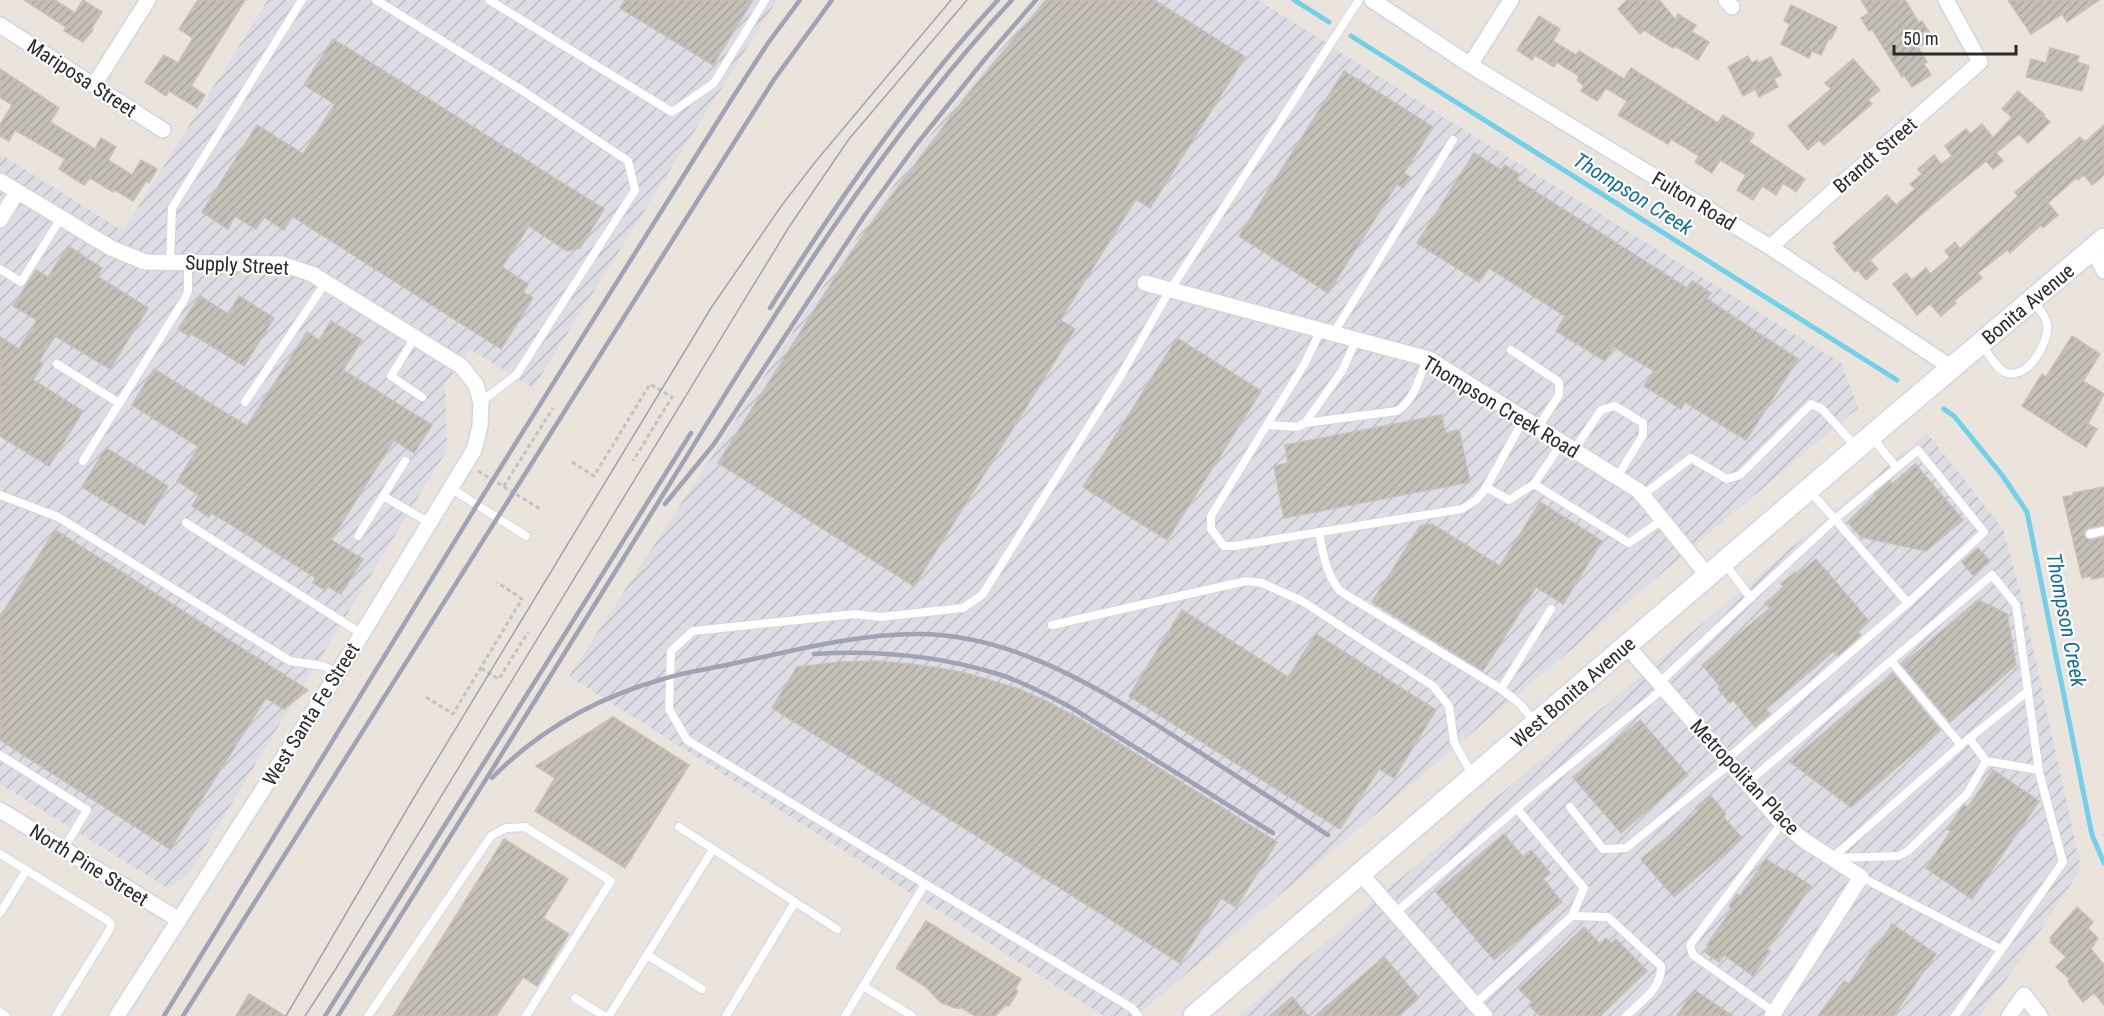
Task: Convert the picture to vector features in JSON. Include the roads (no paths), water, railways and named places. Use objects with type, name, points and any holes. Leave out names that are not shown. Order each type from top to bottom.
[{"type":"main road","name":"Bonita Avenue","points":[[1952,368],[2099,244]]},
{"type":"main road","name":"West Bonita Avenue","points":[[1194,1016],[1952,368]]},
{"type":"street","points":[[94,85],[148,0]]},
{"type":"street","name":"Fulton Road","points":[[1372,0],[1470,65],[1770,247],[1952,368]]},
{"type":"street","points":[[1470,65],[1511,0]]},
{"type":"street","name":"Brandt Street","points":[[1770,247],[1980,62],[1946,0]]},
{"type":"street","name":"Mariposa Street","points":[[0,25],[163,130]]},
{"type":"street","name":"Supply Street","points":[[0,181],[129,257],[145,262],[282,264],[312,274],[460,366],[476,385],[481,403]]},
{"type":"street","points":[[0,220],[17,192]]},
{"type":"street","points":[[2099,244],[2104,271]]},
{"type":"street","name":"Thompson Creek Road","points":[[1145,283],[1426,359],[1538,427],[1643,495],[1662,520],[1716,569]]},
{"type":"street","name":"West Santa Fe Street","points":[[117,1016],[338,673],[452,489],[474,450],[480,426],[481,403]]},
{"type":"street","name":"Metropolitan Place","points":[[1627,645],[1782,823],[1805,841],[1861,877]]},
{"type":"street","name":"North Pine Street","points":[[0,810],[179,920]]},
{"type":"street","points":[[1361,874],[1480,1010]]},
{"type":"street","points":[[1773,1014],[1861,877]]},
{"type":"street","points":[[2009,1016],[2024,995],[2040,1016]]},
{"type":"lane","points":[[170,262],[172,208],[302,0]]},
{"type":"lane","points":[[376,0],[520,89],[628,161],[635,190],[517,374],[481,403]]},
{"type":"lane","points":[[489,0],[672,112],[714,83],[765,0]]},
{"type":"lane","points":[[1138,1016],[1132,1008],[687,740],[669,708],[671,651],[693,631],[855,614],[880,617],[963,608],[982,595],[1120,377],[1170,290],[1359,0]]},
{"type":"lane","points":[[1453,140],[1305,363],[1211,516],[1211,529],[1224,546],[1234,546],[1462,509],[1476,500],[1486,487],[1524,419]]},
{"type":"lane","points":[[0,269],[21,282],[61,218]]},
{"type":"lane","points":[[82,461],[184,300],[188,291],[188,262]]},
{"type":"lane","points":[[245,402],[326,282]]},
{"type":"lane","points":[[1981,344],[2003,371],[2009,374],[2018,372],[2029,364],[2040,353],[2048,330],[2047,320],[2032,300]]},
{"type":"lane","points":[[415,337],[391,376],[422,397]]},
{"type":"lane","points":[[1305,423],[1342,371],[1356,340]]},
{"type":"lane","points":[[1511,350],[1559,382],[1559,395],[1538,427]]},
{"type":"lane","points":[[1268,425],[1298,427],[1305,423],[1397,411],[1406,405],[1414,393],[1426,359]]},
{"type":"lane","points":[[57,364],[119,403]]},
{"type":"lane","points":[[1643,495],[1691,458],[1727,479],[1740,475],[1811,404],[1822,409],[1896,467]]},
{"type":"lane","points":[[1486,487],[1509,500],[1534,484],[1601,410],[1615,406],[1642,423],[1643,435],[1617,477]]},
{"type":"lane","points":[[1395,913],[1661,685],[1835,519],[1918,450],[1984,532],[1908,603],[1728,762],[1626,848],[1603,849],[1570,807]]},
{"type":"lane","points":[[358,536],[405,460]]},
{"type":"lane","points":[[1534,484],[1629,543],[1662,520]]},
{"type":"lane","points":[[452,489],[526,536]]},
{"type":"lane","points":[[1809,490],[1908,603]]},
{"type":"lane","points":[[0,495],[58,517],[290,661],[323,666],[338,673]]},
{"type":"lane","points":[[383,496],[429,523]]},
{"type":"lane","points":[[186,523],[362,634]]},
{"type":"lane","points":[[2090,534],[2104,531]]},
{"type":"lane","points":[[1319,532],[1326,567],[1340,591],[1501,689],[1519,703],[1536,723]]},
{"type":"lane","points":[[1716,569],[1751,598]]},
{"type":"lane","points":[[1747,783],[1992,575],[2016,605],[2039,770],[2062,862],[1956,1016]]},
{"type":"lane","points":[[1052,625],[1246,581],[1262,583],[1302,601],[1433,686],[1449,706],[1454,742],[1474,777]]},
{"type":"lane","points":[[1501,689],[1551,609]]},
{"type":"lane","points":[[1891,661],[1961,745]]},
{"type":"lane","points":[[1832,858],[1969,738],[2028,691]]},
{"type":"lane","points":[[1969,738],[1986,761],[2039,770]]},
{"type":"lane","points":[[0,755],[87,810],[63,850]]},
{"type":"lane","points":[[1832,858],[1898,856],[1908,851],[1967,794],[1986,761]]},
{"type":"lane","points":[[1480,1010],[1572,916],[1584,888],[1517,809]]},
{"type":"lane","points":[[1773,1014],[1693,955],[1690,945],[1782,823]]},
{"type":"lane","points":[[368,1016],[491,836],[506,828],[525,827],[611,881],[526,1016]]},
{"type":"lane","points":[[679,827],[837,929]]},
{"type":"lane","points":[[609,1016],[713,849]]},
{"type":"lane","points":[[0,854],[111,924],[56,1016]]},
{"type":"lane","points":[[0,913],[26,871]]},
{"type":"lane","points":[[1861,877],[2000,949]]},
{"type":"lane","points":[[845,1016],[925,884]]},
{"type":"lane","points":[[726,1016],[795,902]]},
{"type":"lane","points":[[1572,916],[1608,917],[1661,966],[1661,975],[1656,988],[1626,1016]]},
{"type":"lane","points":[[647,955],[702,989]]},
{"type":"lane","points":[[863,986],[912,1016]]},
{"type":"lane","points":[[575,998],[604,1016]]},
{"type":"lane","points":[[0,1012],[6,1016]]},
{"type":"waterway","name":"Thompson Creek","points":[[1294,0],[1329,22]]},
{"type":"waterway","name":"Thompson Creek","points":[[1351,36],[1897,380]]},
{"type":"waterway","name":"Thompson Creek","points":[[1944,409],[1954,416],[2002,475],[2027,512],[2092,835],[2104,863]]},
{"type":"tram line","points":[[286,1016],[416,794],[711,308],[782,205],[816,161],[951,0]]},
{"type":"tram line","points":[[305,1016],[789,227],[849,139],[967,0]]},
{"type":"railway","points":[[164,1016],[477,505],[733,97],[768,43],[800,0]]},
{"type":"railway","points":[[183,1016],[773,81],[832,0]]},
{"type":"railway","points":[[770,308],[877,149],[935,73],[998,0]]},
{"type":"railway","points":[[338,1016],[747,359],[829,234],[916,113],[1012,0]]},
{"type":"railway","points":[[665,504],[714,444],[865,215],[916,145],[1036,0]]},
{"type":"railway","points":[[325,1016],[691,433]]},
{"type":"railway","points":[[492,778],[550,730],[593,706],[639,686],[680,674],[824,644],[871,637],[918,634],[956,637],[993,645],[1064,672],[1132,710],[1328,835]]},
{"type":"railway","points":[[814,654],[861,653],[909,656],[978,668],[1010,678],[1072,708],[1273,833]]}]
